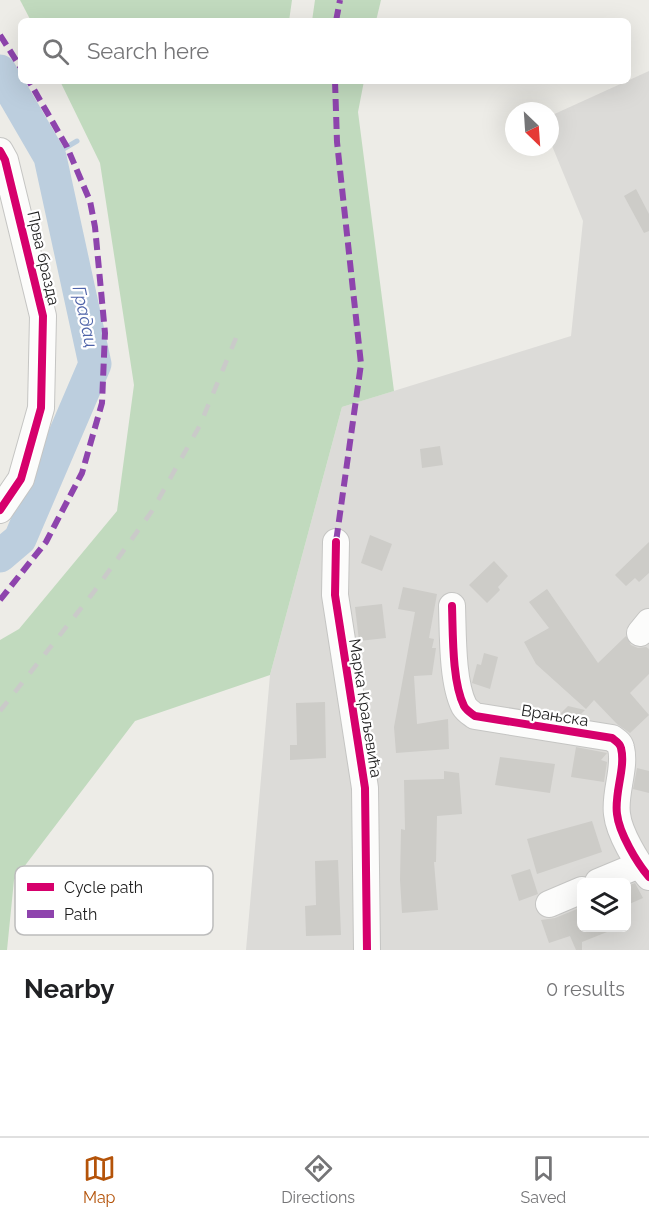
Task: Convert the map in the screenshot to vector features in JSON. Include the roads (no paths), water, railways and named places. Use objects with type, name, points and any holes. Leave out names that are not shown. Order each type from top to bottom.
[{"type":"street","name":"Прва бразда","points":[[0,151],[5,160],[44,316],[41,408],[21,479],[0,510]]},
{"type":"street","name":"Марка Краљевића","points":[[336,542],[335,595],[365,788],[367,950]]},
{"type":"street","name":"Врањска","points":[[452,606],[458,681],[464,706],[468,712],[475,716],[612,738],[619,743],[622,749],[622,762],[616,800],[617,818],[644,871]]},
{"type":"street","points":[[615,878],[644,871]]},
{"type":"street","points":[[549,904],[577,892]]},
{"type":"waterway","name":"Градац","points":[[0,71],[50,157],[95,364],[20,539],[0,556]]},
{"type":"waterway","points":[[50,157],[77,141]]},
{"type":"railway","points":[[0,711],[93,593],[152,511],[200,425],[236,338]]}]
